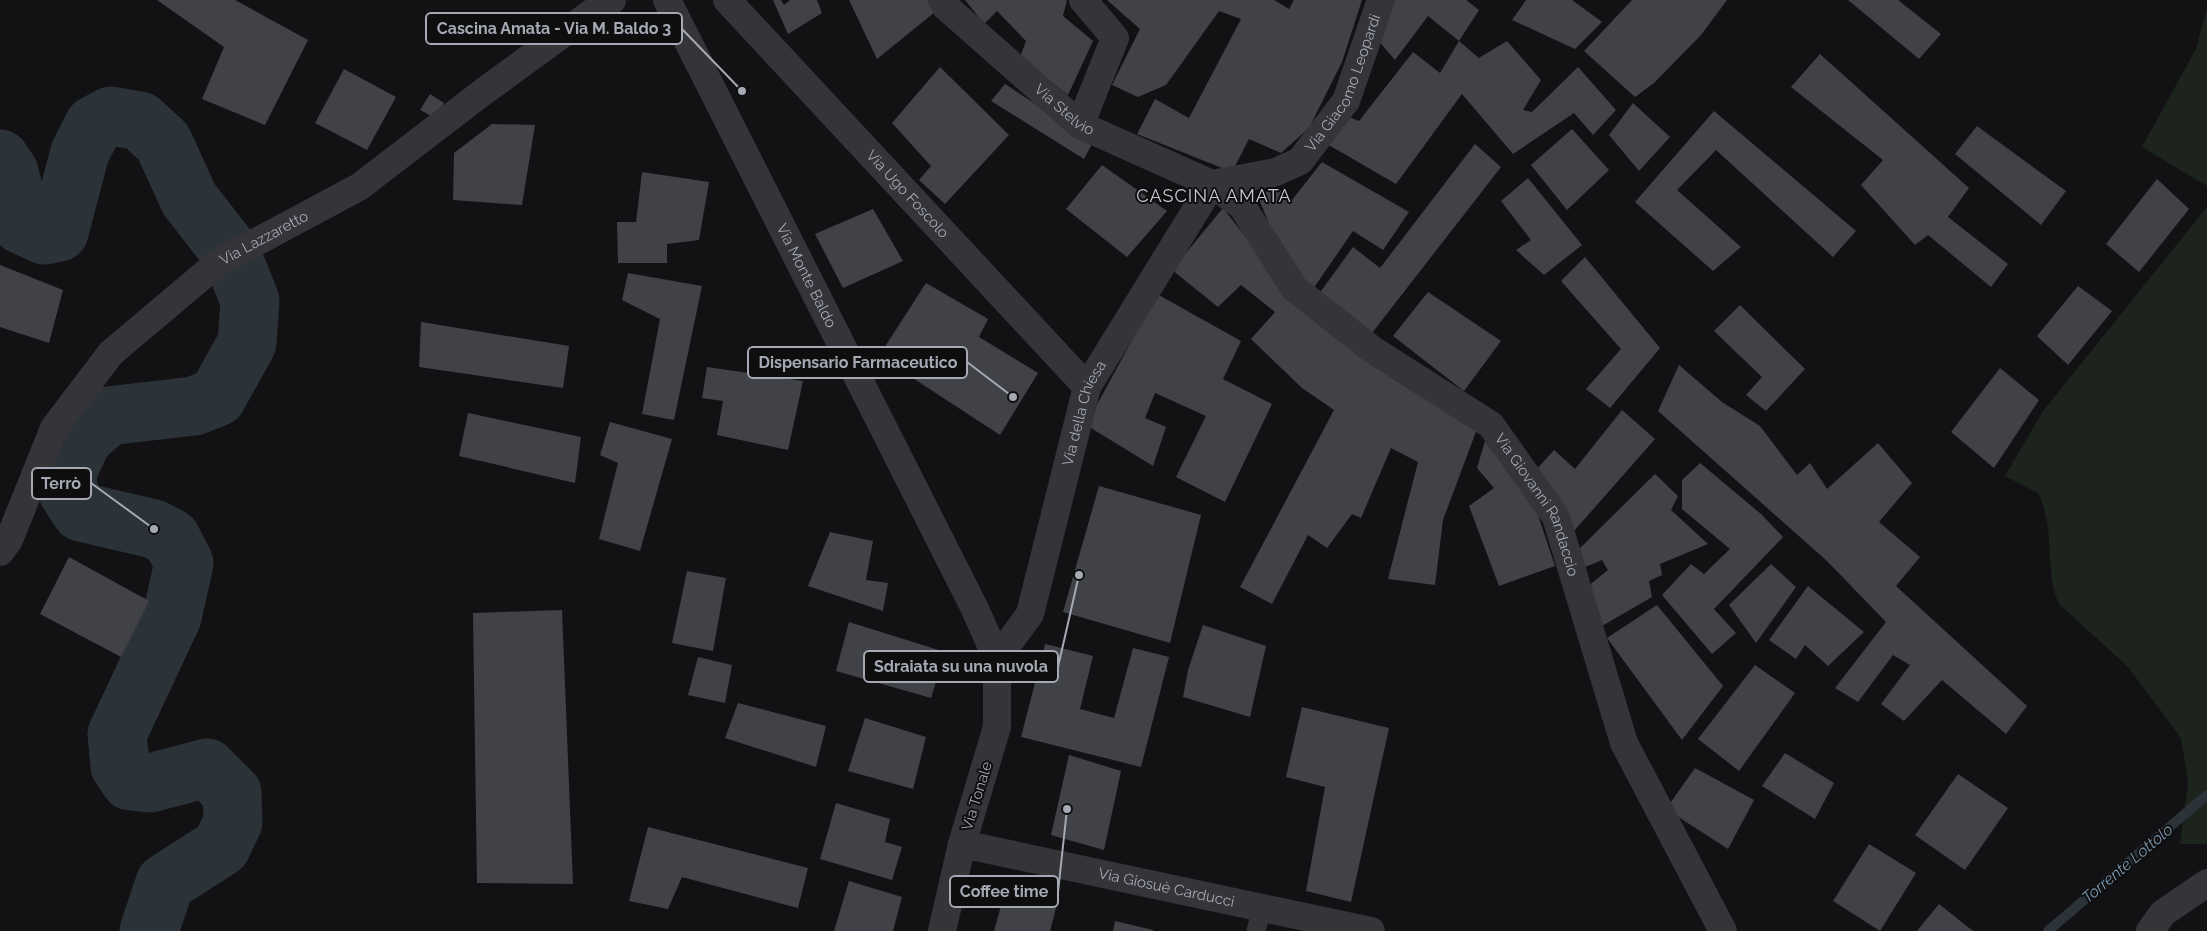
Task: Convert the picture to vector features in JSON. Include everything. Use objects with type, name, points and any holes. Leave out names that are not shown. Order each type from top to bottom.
[{"type":"street","name":"Via Lazzaretto","points":[[0,552],[9,540],[54,428],[111,353],[219,262],[359,187],[483,92],[612,0]]},
{"type":"street","name":"Via Monte Baldo","points":[[667,0],[975,610],[997,660]]},
{"type":"street","name":"Via Ugo Foscolo","points":[[727,0],[1087,387]]},
{"type":"street","name":"Via Stelvio","points":[[942,0],[946,7],[1080,125],[1212,184]]},
{"type":"street","points":[[1080,125],[1115,38],[1082,0]]},
{"type":"street","name":"Via Giacomo Leopardi","points":[[1212,184],[1276,172],[1300,161],[1346,101],[1381,0]]},
{"type":"street","name":"Via della Chiesa","points":[[997,660],[1030,614],[1087,387],[1212,184]]},
{"type":"street","name":"Via Giovanni Randaccio","points":[[1212,184],[1242,206],[1294,288],[1373,350],[1491,425],[1556,517],[1624,743],[1723,931]]},
{"type":"street","name":"Via Tonale","points":[[942,931],[962,844],[997,727],[997,660]]},
{"type":"street","name":"Via Giosuè Carducci","points":[[962,844],[1258,919],[1370,931]]},
{"type":"street","points":[[2150,931],[2163,913],[2207,883]]},
{"type":"shaded area","points":[[2207,8],[2207,186],[2142,147],[2196,49]]},
{"type":"shaded area","points":[[2207,207],[2207,844],[2180,844],[2188,782],[2181,738],[2128,667],[2059,604],[2052,578],[2047,521],[2038,493],[2005,476],[2043,411]]},
{"type":"building","points":[[157,0],[235,0],[308,40],[265,125],[202,99],[224,47]]},
{"type":"building","points":[[773,0],[781,0],[784,5],[790,0],[817,0],[822,13],[788,34]]},
{"type":"building","points":[[849,0],[929,0],[935,12],[877,59]]},
{"type":"building","points":[[965,0],[1067,0],[1063,16],[1093,41],[1068,95],[1020,57],[1026,41],[997,11],[984,24]]},
{"type":"building","points":[[1107,0],[1274,0],[1289,9],[1294,0],[1362,0],[1342,62],[1309,128],[1281,153],[1249,139],[1232,172],[1137,134],[1155,99],[1189,118],[1241,19],[1219,11],[1166,85],[1138,97],[1112,85],[1140,29]]},
{"type":"building","points":[[1394,0],[1466,0],[1479,10],[1459,41],[1428,16],[1395,60],[1377,39]]},
{"type":"building","points":[[1526,0],[1572,0],[1602,22],[1575,49],[1512,20]]},
{"type":"building","points":[[1632,0],[1727,0],[1701,35],[1654,83],[1635,97],[1584,51]]},
{"type":"building","points":[[1848,0],[1898,0],[1941,34],[1919,59]]},
{"type":"building","points":[[1459,41],[1479,58],[1507,41],[1541,80],[1523,110],[1532,112],[1578,67],[1616,110],[1593,135],[1574,113],[1513,154],[1462,94],[1396,184],[1327,144],[1344,115],[1359,121],[1413,52],[1440,73]]},
{"type":"building","points":[[1820,54],[1969,188],[1948,217],[2008,264],[1991,287],[1928,235],[1915,245],[1861,185],[1883,160],[1791,87]]},
{"type":"building","points":[[940,67],[1009,135],[945,204],[919,180],[931,166],[892,123]]},
{"type":"building","points":[[344,69],[396,97],[367,150],[315,123]]},
{"type":"building","points":[[1005,84],[1093,142],[1084,159],[991,101]]},
{"type":"building","points":[[430,94],[444,103],[435,118],[420,110]]},
{"type":"building","points":[[1633,103],[1670,137],[1639,171],[1609,135]]},
{"type":"building","points":[[1714,111],[1856,231],[1833,257],[1716,150],[1677,190],[1741,247],[1713,271],[1635,202]]},
{"type":"building","points":[[492,124],[535,125],[522,205],[453,200],[454,153]]},
{"type":"building","points":[[1977,126],[2066,191],[2041,225],[1955,154]]},
{"type":"building","points":[[1572,129],[1609,170],[1567,210],[1531,165]]},
{"type":"building","points":[[1475,144],[1501,167],[1372,333],[1319,294],[1353,247],[1380,268]]},
{"type":"building","points":[[1322,162],[1409,212],[1383,250],[1353,231],[1313,289],[1284,261],[1259,199],[1273,184],[1292,200]]},
{"type":"building","points":[[1102,165],[1167,211],[1127,257],[1066,209]]},
{"type":"building","points":[[642,172],[709,182],[699,240],[667,244],[667,263],[618,263],[617,222],[636,222]]},
{"type":"building","points":[[1528,178],[1582,245],[1544,275],[1516,250],[1531,240],[1501,201]]},
{"type":"building","points":[[2157,179],[2189,209],[2139,272],[2106,244]]},
{"type":"building","points":[[1223,208],[1266,263],[1477,429],[1443,520],[1435,585],[1388,579],[1418,462],[1391,448],[1361,518],[1352,514],[1327,548],[1308,535],[1272,604],[1240,587],[1334,410],[1302,388],[1251,339],[1275,312],[1241,285],[1218,307],[1172,270]]},
{"type":"building","points":[[873,209],[903,261],[843,288],[815,234]]},
{"type":"building","points":[[1585,257],[1660,348],[1610,408],[1586,389],[1621,349],[1561,281]]},
{"type":"building","points":[[0,265],[63,290],[49,343],[0,327]]},
{"type":"building","points":[[628,273],[702,286],[674,420],[642,414],[660,319],[622,300]]},
{"type":"building","points":[[926,283],[988,319],[979,337],[1038,373],[1000,435],[879,356]]},
{"type":"building","points":[[2078,286],[2112,311],[2068,365],[2037,336]]},
{"type":"building","points":[[1428,292],[1501,341],[1464,391],[1393,336]]},
{"type":"building","points":[[1157,294],[1241,341],[1223,379],[1272,404],[1225,502],[1176,477],[1206,416],[1155,393],[1145,418],[1166,427],[1153,466],[1086,425]]},
{"type":"building","points":[[1740,305],[1805,369],[1766,411],[1746,395],[1762,377],[1714,331]]},
{"type":"building","points":[[421,322],[569,346],[563,388],[419,367]]},
{"type":"building","points":[[1679,365],[1722,402],[1760,426],[1797,475],[1810,463],[1827,489],[1878,443],[1912,483],[1879,522],[1920,557],[1896,586],[2027,706],[2006,734],[1942,680],[1904,721],[1881,704],[1910,665],[1893,655],[1858,702],[1835,688],[1886,622],[1827,561],[1658,411]]},
{"type":"building","points":[[707,367],[803,381],[788,450],[717,435],[723,401],[702,398]]},
{"type":"building","points":[[2000,368],[2039,400],[1994,468],[1951,432]]},
{"type":"building","points":[[1622,410],[1655,439],[1574,531],[1535,471],[1554,450],[1575,469]]},
{"type":"building","points":[[468,413],[581,437],[575,483],[459,456]]},
{"type":"building","points":[[610,422],[672,439],[640,551],[599,539],[618,463],[600,455]]},
{"type":"building","points":[[1485,441],[1535,506],[1555,566],[1499,586],[1469,506],[1494,488],[1477,468]]},
{"type":"building","points":[[1700,463],[1761,514],[1783,537],[1714,609],[1736,633],[1712,654],[1662,595],[1691,564],[1704,574],[1730,549],[1682,509],[1682,480]]},
{"type":"building","points":[[1655,474],[1678,496],[1671,510],[1708,544],[1660,564],[1662,575],[1649,581],[1652,597],[1602,626],[1587,587],[1608,570],[1602,560],[1583,568],[1577,551]]},
{"type":"building","points":[[1099,486],[1201,515],[1170,643],[1063,612]]},
{"type":"building","points":[[830,532],[873,541],[866,580],[888,583],[883,611],[808,586]]},
{"type":"building","points":[[69,557],[149,601],[121,657],[40,614]]},
{"type":"building","points":[[1771,564],[1796,587],[1756,643],[1729,605]]},
{"type":"building","points":[[687,571],[726,578],[713,651],[672,643]]},
{"type":"building","points":[[1808,586],[1864,632],[1828,666],[1805,645],[1796,659],[1769,640]]},
{"type":"building","points":[[1657,605],[1723,686],[1682,740],[1607,638]]},
{"type":"building","points":[[562,610],[573,884],[477,883],[473,613]]},
{"type":"building","points":[[849,622],[945,652],[931,698],[836,671]]},
{"type":"building","points":[[1203,625],[1266,646],[1250,717],[1183,697],[1188,670]]},
{"type":"building","points":[[1045,644],[1093,656],[1080,709],[1114,718],[1133,648],[1169,657],[1141,767],[1021,737]]},
{"type":"building","points":[[698,657],[732,665],[725,703],[688,695]]},
{"type":"building","points":[[1755,665],[1795,693],[1739,771],[1698,739]]},
{"type":"building","points":[[738,703],[826,726],[816,767],[725,738]]},
{"type":"building","points":[[1302,707],[1389,728],[1351,902],[1306,891],[1325,787],[1286,777]]},
{"type":"building","points":[[865,718],[926,737],[913,789],[848,771]]},
{"type":"building","points":[[1785,753],[1834,783],[1815,819],[1762,786]]},
{"type":"building","points":[[1069,755],[1121,771],[1104,850],[1051,835]]},
{"type":"building","points":[[1695,768],[1754,800],[1728,849],[1666,809]]},
{"type":"building","points":[[1958,774],[2008,808],[1965,870],[1915,835]]},
{"type":"building","points":[[836,803],[890,819],[885,842],[902,847],[892,880],[820,859]]},
{"type":"building","points":[[648,827],[808,868],[798,908],[682,877],[668,909],[629,901]]},
{"type":"building","points":[[1869,844],[1916,873],[1880,931],[1833,901]]},
{"type":"building","points":[[849,881],[902,897],[893,931],[834,931]]},
{"type":"building","points":[[1006,888],[1058,900],[1050,931],[994,931]]},
{"type":"building","points":[[1939,904],[1973,931],[1917,931]]},
{"type":"building","points":[[1115,921],[1153,930],[1153,931],[1113,931]]},
{"type":"waterway","points":[[0,159],[9,172],[22,225],[44,235],[59,232],[80,152],[94,125],[111,116],[140,121],[163,142],[189,199],[231,253],[250,301],[247,343],[217,397],[194,406],[108,416],[83,438],[67,472],[68,492],[81,512],[154,529],[171,538],[184,563],[172,617],[117,734],[120,766],[130,781],[150,783],[207,768],[232,793],[233,822],[221,847],[165,883],[149,931]]},
{"type":"waterway","name":"Torrente Lottolo","points":[[2048,931],[2207,795]]},
{"type":"place","name":"Cascina Amata - Via M. Baldo 3","points":[[742,91]]},
{"type":"place","name":"Dispensario Farmaceutico","points":[[1013,397]]},
{"type":"place","name":"Terrò","points":[[154,529]]},
{"type":"place","name":"Sdraiata su una nuvola","points":[[1079,575]]},
{"type":"place","name":"Coffee time","points":[[1067,809]]},
{"type":"district","name":"CASCINA AMATA","points":[[1214,196]]}]
